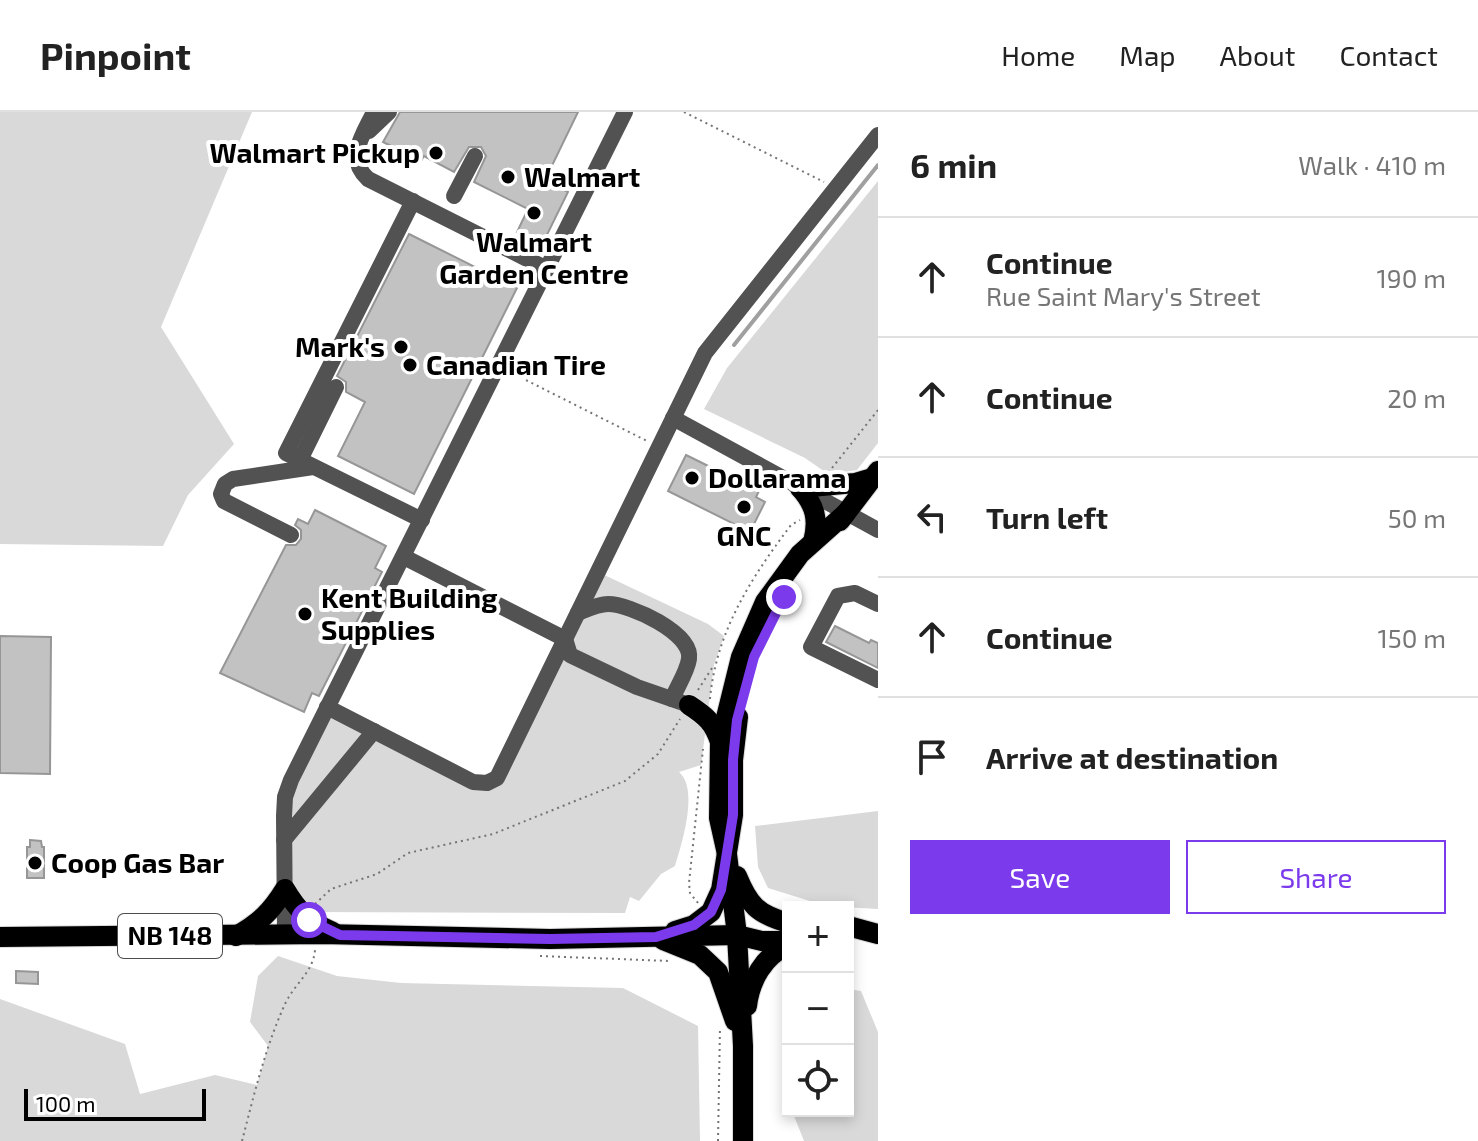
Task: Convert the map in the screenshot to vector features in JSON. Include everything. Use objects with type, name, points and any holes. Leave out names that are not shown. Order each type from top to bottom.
[{"type":"main road","points":[[813,542],[816,513],[809,486],[855,483],[875,474]]},
{"type":"main road","points":[[656,937],[694,925],[711,912],[721,890],[733,815],[737,720],[754,657],[784,597],[875,474]]},
{"type":"main road","points":[[743,1141],[743,1046],[737,935],[727,854],[719,818],[720,742],[741,657],[765,602],[776,583],[813,542],[846,513]]},
{"type":"main road","points":[[680,702],[710,705],[731,691]]},
{"type":"main road","points":[[680,702],[707,716],[715,726],[720,742]]},
{"type":"main road","points":[[727,854],[747,900],[758,911],[782,921]]},
{"type":"main road","points":[[236,936],[266,917],[285,889],[310,927]]},
{"type":"main road","name":"NB 148","points":[[737,935],[762,925],[782,924]]},
{"type":"main road","name":"NB 148","points":[[0,937],[285,936],[310,927],[340,935],[550,939],[737,935],[782,943]]},
{"type":"main road","points":[[854,928],[878,934]]},
{"type":"main road","points":[[854,940],[878,934]]},
{"type":"main road","points":[[656,937],[700,955],[718,972],[743,1046],[757,1141]]},
{"type":"main road","points":[[743,1046],[748,999],[757,972],[774,951],[782,946]]},
{"type":"street","points":[[374,112],[355,161],[360,172],[368,179],[547,269]]},
{"type":"street","points":[[362,138],[389,112]]},
{"type":"street","points":[[285,936],[285,797],[625,112]]},
{"type":"street","points":[[327,707],[473,782],[487,783],[497,778],[705,353],[878,135]]},
{"type":"street","points":[[454,196],[475,156]]},
{"type":"street","points":[[413,201],[286,453],[422,520]]},
{"type":"street","points":[[308,464],[336,387]]},
{"type":"street","points":[[673,418],[809,486],[846,513],[878,530]]},
{"type":"street","points":[[291,535],[224,501],[221,494],[225,484],[233,479],[308,464]]},
{"type":"street","points":[[404,557],[565,639],[570,655],[637,687],[680,702],[689,658],[687,644],[667,627],[625,605],[605,604],[578,613]]},
{"type":"street","points":[[878,604],[855,593],[838,596],[811,647],[878,680]]},
{"type":"street","points":[[284,840],[374,731]]},
{"type":"path","points":[[684,112],[835,188]]},
{"type":"path","points":[[499,366],[659,447]]},
{"type":"path","points":[[809,486],[878,410]]},
{"type":"path","points":[[242,1141],[268,1046],[287,1000],[314,963],[315,950],[307,912],[331,889],[377,874],[408,853],[493,834],[625,781],[658,754],[680,702],[714,665]]},
{"type":"path","points":[[531,956],[672,961]]},
{"type":"path","points":[[718,1141],[720,1018]]},
{"type":"shaded area","points":[[0,112],[252,112],[161,327],[234,444],[188,495],[163,546],[0,544]]},
{"type":"shaded area","points":[[878,181],[878,443],[857,470],[828,474],[805,458],[704,409],[727,368]]},
{"type":"shaded area","points":[[598,572],[708,624],[724,636],[714,665],[701,765],[679,772],[685,780],[688,803],[685,831],[675,866],[661,874],[639,901],[630,897],[625,913],[307,912],[285,889],[284,816],[327,707],[487,783]]},
{"type":"shaded area","points":[[878,811],[878,909],[854,908],[854,901],[810,901],[768,888],[758,867],[755,826]]},
{"type":"shaded area","points":[[278,956],[337,976],[401,983],[623,988],[698,1026],[700,1141],[0,1141],[0,999],[125,1044],[140,1094],[215,1075],[257,1085],[268,1046],[250,1022],[258,976]]},
{"type":"shaded area","points":[[854,990],[861,991],[878,1032],[878,1141],[804,1141],[794,1117],[854,1117]]},
{"type":"building","name":"Walmart","points":[[400,112],[578,112],[545,180],[568,192],[542,245],[517,232],[528,209],[474,182],[486,156],[481,147],[469,147],[454,172],[424,156],[421,161],[383,142]]},
{"type":"building","name":"Canadian Tire","points":[[409,234],[517,288],[414,494],[338,456],[365,402],[346,392],[346,382],[337,376]]},
{"type":"building","points":[[686,455],[759,491],[756,497],[765,502],[750,532],[668,491]]},
{"type":"building","name":"Kent Building Supplies","points":[[315,510],[386,546],[375,568],[382,572],[319,696],[312,693],[304,712],[220,673],[286,545],[296,545],[301,539],[301,530],[295,525],[298,519],[308,524]]},
{"type":"building","points":[[835,626],[869,643],[871,640],[878,643],[878,668],[826,642]]},
{"type":"building","points":[[0,636],[51,637],[50,774],[0,773]]},
{"type":"building","name":"Coop Gas Bar","points":[[30,840],[41,841],[44,847],[44,878],[27,878],[27,847],[30,847]]},
{"type":"building","points":[[16,971],[38,972],[38,984],[16,983]]},
{"type":"waterway","points":[[734,345],[878,165]]},
{"type":"place","name":"Walmart Pickup","points":[[436,153]]},
{"type":"place","name":"Walmart","points":[[508,177]]},
{"type":"place","name":"Walmart Garden Centre","points":[[534,213]]},
{"type":"place","name":"Mark's","points":[[401,347]]},
{"type":"place","name":"Canadian Tire","points":[[410,365]]},
{"type":"place","name":"Dollarama","points":[[692,478]]},
{"type":"place","name":"GNC","points":[[744,507]]},
{"type":"place","name":"Kent Building Supplies","points":[[305,614]]},
{"type":"place","name":"Coop Gas Bar","points":[[35,863]]},
{"type":"route","points":[[309,920],[340,935],[550,939],[656,937],[694,925],[711,912],[721,890],[733,815],[737,720],[754,657],[784,597]]}]
